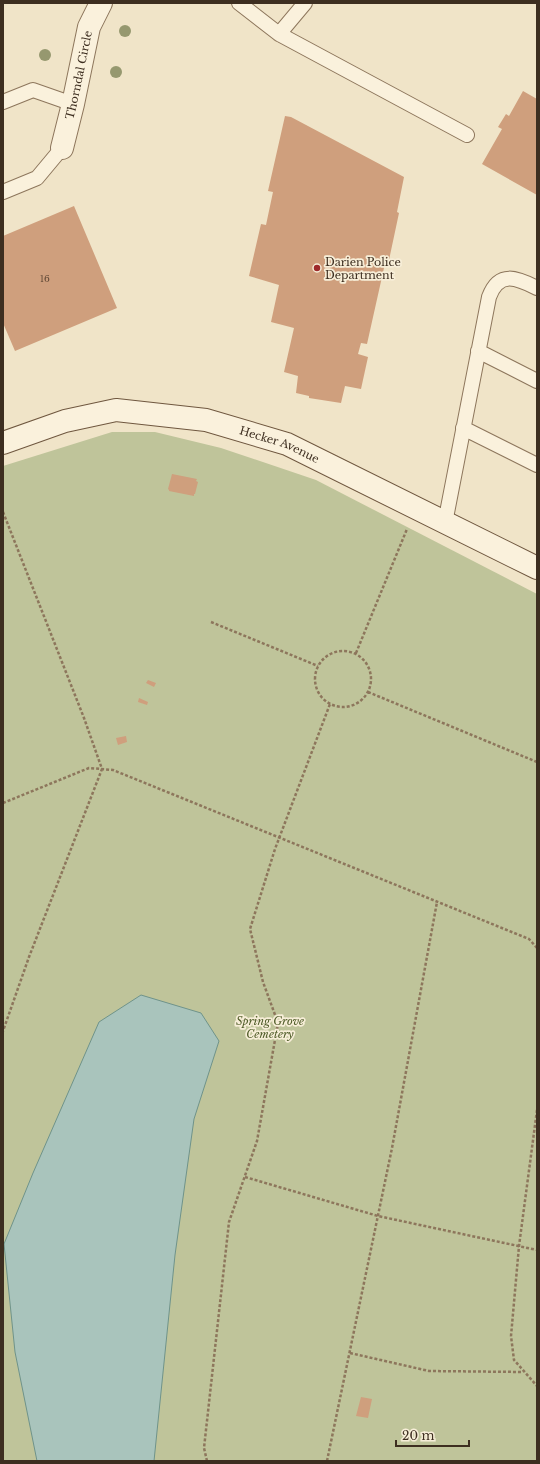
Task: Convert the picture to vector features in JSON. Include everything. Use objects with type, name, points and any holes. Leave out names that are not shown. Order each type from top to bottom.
[{"type":"street","name":"Thorndal Circle","points":[[62,148],[74,104],[89,27],[101,3]]},
{"type":"street","name":"Hecker Avenue","points":[[3,443],[65,421],[116,410],[206,420],[287,444],[415,509],[537,568]]},
{"type":"lane","points":[[239,3],[279,34],[467,135]]},
{"type":"lane","points":[[279,34],[304,3]]},
{"type":"lane","points":[[3,102],[33,90],[74,104]]},
{"type":"lane","points":[[3,192],[38,178],[62,148]]},
{"type":"lane","points":[[445,523],[492,288],[499,281],[507,278],[520,280],[537,288]]},
{"type":"lane","points":[[478,352],[537,381]]},
{"type":"lane","points":[[463,428],[537,465]]},
{"type":"path","points":[[356,653],[415,509]]},
{"type":"path","points":[[3,512],[84,718],[102,769],[29,957],[3,1031]]},
{"type":"path","points":[[210,622],[318,666]]},
{"type":"path","points":[[345,650],[356,653],[365,660],[370,670],[371,681],[368,692],[361,700],[352,706],[341,707],[330,704],[321,697],[316,687],[314,676],[318,666],[325,657],[334,652],[345,650]]},
{"type":"path","points":[[368,692],[537,762]]},
{"type":"path","points":[[207,1461],[204,1448],[230,1222],[257,1141],[278,1023],[263,982],[250,929],[279,837],[330,704]]},
{"type":"path","points":[[3,803],[89,768],[114,770],[529,939],[537,948]]},
{"type":"path","points":[[327,1461],[392,1148],[437,902]]},
{"type":"path","points":[[537,1110],[520,1246],[511,1336],[514,1360],[537,1386]]},
{"type":"path","points":[[245,1177],[378,1216],[537,1250]]},
{"type":"path","points":[[350,1353],[429,1371],[524,1372]]},
{"type":"green space","name":"Spring Grove Cemetery","points":[[112,432],[155,432],[221,448],[316,480],[537,594],[537,1461],[3,1461],[3,466]]},
{"type":"water","points":[[141,995],[201,1013],[219,1041],[194,1119],[175,1255],[154,1461],[37,1461],[15,1352],[4,1244],[33,1173],[99,1022]]},
{"type":"building","points":[[523,91],[537,99],[537,195],[482,164],[502,129],[498,127],[506,114],[509,116]]},
{"type":"building","name":"Darien Police Department","points":[[285,116],[291,117],[404,177],[397,212],[399,213],[389,260],[386,259],[367,344],[361,343],[358,354],[368,357],[361,389],[345,386],[341,403],[309,398],[309,396],[296,393],[298,376],[284,372],[294,328],[271,322],[279,285],[249,276],[261,224],[266,225],[273,192],[268,191]]},
{"type":"building","points":[[74,206],[117,308],[15,351],[3,323],[3,236]]},
{"type":"building","points":[[172,474],[197,479],[196,481],[198,482],[194,496],[169,491],[168,489]]},
{"type":"building","points":[[148,680],[156,683],[154,687],[146,683]]},
{"type":"building","points":[[139,698],[148,702],[147,705],[138,702]]},
{"type":"building","points":[[126,736],[127,742],[118,745],[116,738]]},
{"type":"building","points":[[361,1397],[372,1399],[368,1418],[356,1416]]},
{"type":"place","name":"Darien Police Department","points":[[317,268]]}]
